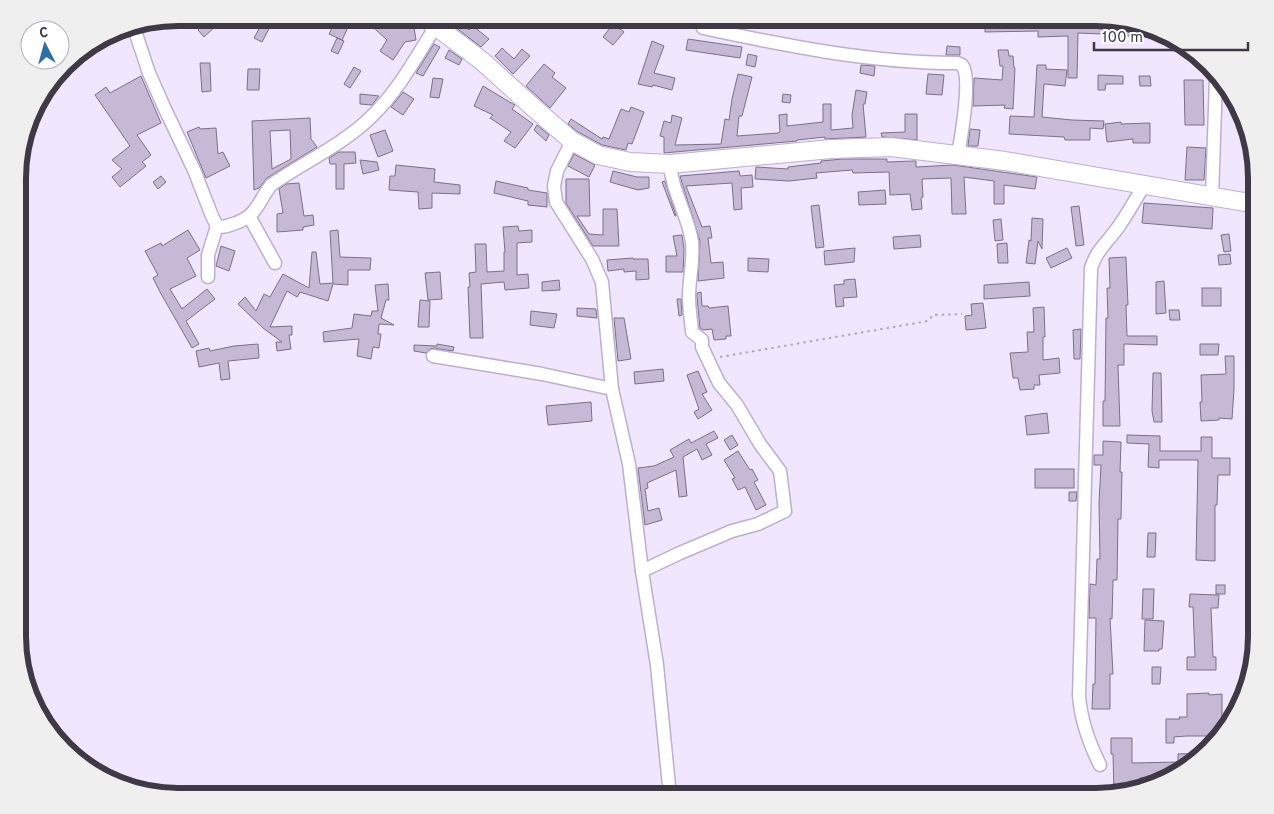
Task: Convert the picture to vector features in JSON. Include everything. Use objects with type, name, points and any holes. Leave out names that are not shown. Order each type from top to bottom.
[{"type":"street","points":[[218,226],[226,227],[249,216],[258,208],[264,194],[271,185],[338,144],[372,117],[394,92],[429,27]]},
{"type":"street","points":[[437,27],[482,61],[572,141],[598,155],[630,162],[670,164],[868,147],[891,147],[1005,160],[1247,203]]},
{"type":"street","points":[[703,28],[859,57],[899,62],[957,63],[962,65],[966,74],[966,89],[958,154]]},
{"type":"street","points":[[135,33],[149,74],[218,226],[208,255],[208,277]]},
{"type":"street","points":[[1212,197],[1216,86]]},
{"type":"street","points":[[572,141],[558,171],[554,186],[556,202],[592,259],[601,277],[612,389],[629,464],[642,571],[657,665],[669,787]]},
{"type":"street","points":[[642,571],[732,531],[758,524],[785,511],[780,471],[760,444],[738,405],[719,383],[702,347],[702,340],[692,332],[689,298],[693,262],[692,244],[686,216],[671,179],[670,164]]},
{"type":"street","points":[[1100,765],[1086,736],[1079,696],[1091,268],[1094,257],[1118,227],[1144,185]]},
{"type":"street","points":[[249,216],[275,263]]},
{"type":"street","points":[[433,356],[542,374],[612,389]]},
{"type":"path","points":[[708,358],[730,356],[928,321],[933,315],[962,314]]},
{"type":"building","points":[[985,26],[1095,26],[1135,31],[1149,36],[1102,36],[1102,34],[1078,33],[1077,78],[1068,78],[1068,36],[1038,37],[1038,31],[985,32]]},
{"type":"building","points":[[201,27],[215,27],[204,37],[198,30]]},
{"type":"building","points":[[260,27],[270,27],[262,42],[254,38]]},
{"type":"building","points":[[333,27],[348,27],[342,40],[329,34]]},
{"type":"building","points":[[414,27],[416,40],[405,42],[393,60],[380,51],[387,40],[374,28]]},
{"type":"building","points":[[455,27],[464,27],[469,30],[474,27],[489,39],[481,47]]},
{"type":"building","points":[[611,27],[616,27],[624,32],[613,45],[603,37]]},
{"type":"building","points":[[337,38],[344,41],[338,54],[331,51]]},
{"type":"building","points":[[688,39],[742,47],[740,58],[686,50]]},
{"type":"building","points":[[652,41],[664,46],[654,73],[675,78],[672,90],[653,85],[652,87],[638,84]]},
{"type":"building","points":[[434,44],[440,47],[423,76],[416,73]]},
{"type":"building","points":[[947,46],[960,47],[960,55],[946,55]]},
{"type":"building","points":[[502,48],[514,59],[522,49],[530,56],[513,74],[495,56]]},
{"type":"building","points":[[449,50],[462,59],[459,65],[445,58]]},
{"type":"building","points":[[998,50],[1008,50],[1009,56],[1013,56],[1015,68],[1013,109],[1004,108],[1005,105],[973,106],[974,78],[1002,80],[1003,66],[1000,66]]},
{"type":"building","points":[[748,54],[757,56],[755,67],[746,65]]},
{"type":"building","points":[[200,63],[210,63],[211,91],[202,92]]},
{"type":"building","points":[[544,64],[555,73],[552,77],[566,88],[550,108],[526,86]]},
{"type":"building","points":[[861,65],[875,66],[874,76],[860,73]]},
{"type":"building","points":[[1037,65],[1046,65],[1046,69],[1067,70],[1065,86],[1044,84],[1042,117],[1104,121],[1103,129],[1090,128],[1090,140],[1065,140],[1064,137],[1009,134],[1010,116],[1034,117]]},
{"type":"building","points":[[354,67],[361,71],[350,88],[344,84]]},
{"type":"building","points":[[248,69],[260,69],[259,90],[247,90]]},
{"type":"building","points":[[738,74],[752,77],[742,116],[739,116],[737,136],[780,132],[779,115],[787,114],[787,126],[823,122],[823,104],[831,104],[831,130],[853,128],[852,115],[856,90],[867,92],[865,104],[863,104],[866,137],[825,139],[825,137],[664,153],[664,137],[660,136],[664,121],[671,123],[672,115],[682,118],[675,145],[721,144],[725,119],[729,120]]},
{"type":"building","points":[[928,74],[944,75],[942,95],[926,94]]},
{"type":"building","points":[[1098,75],[1123,76],[1123,84],[1106,84],[1105,90],[1098,90]]},
{"type":"building","points":[[141,76],[161,123],[137,135],[151,155],[142,162],[146,166],[120,187],[112,177],[122,169],[112,160],[130,146],[95,95],[106,87],[110,93]]},
{"type":"building","points":[[1139,76],[1150,76],[1151,86],[1140,86]]},
{"type":"building","points":[[433,78],[443,79],[439,98],[430,97]]},
{"type":"building","points":[[1184,80],[1203,80],[1204,125],[1185,125]]},
{"type":"building","points":[[483,86],[515,105],[512,109],[533,124],[515,148],[504,141],[511,132],[490,118],[493,115],[474,106]]},
{"type":"building","points":[[403,92],[414,99],[403,115],[391,107]]},
{"type":"building","points":[[360,94],[379,96],[372,105],[360,104]]},
{"type":"building","points":[[783,94],[791,95],[790,103],[782,102]]},
{"type":"building","points":[[631,107],[644,112],[632,144],[628,143],[626,150],[602,145],[578,132],[568,124],[571,119],[602,139],[603,137],[609,139],[621,109],[629,112]]},
{"type":"building","points":[[905,114],[917,114],[917,140],[882,137],[881,133],[905,132]]},
{"type":"building","points":[[310,118],[311,139],[317,147],[267,178],[259,188],[254,190],[252,121]],"holes":[[[290,130],[291,159],[272,169],[270,131]]]},
{"type":"building","points":[[1121,122],[1121,124],[1150,123],[1150,143],[1133,143],[1133,139],[1107,142],[1105,124]]},
{"type":"building","points":[[537,125],[549,135],[546,141],[534,130]]},
{"type":"building","points":[[199,127],[200,129],[216,128],[218,154],[223,152],[230,166],[206,178],[187,132]]},
{"type":"building","points":[[970,129],[980,130],[978,146],[968,146]]},
{"type":"building","points":[[385,130],[393,151],[378,157],[370,135]]},
{"type":"building","points":[[1187,147],[1206,148],[1204,180],[1185,180]]},
{"type":"building","points":[[339,152],[355,152],[356,163],[344,164],[344,189],[336,189],[336,164],[330,164],[329,158]]},
{"type":"building","points":[[574,154],[595,165],[589,177],[568,166]]},
{"type":"building","points":[[887,159],[887,162],[916,161],[916,167],[953,165],[1037,177],[1035,189],[1004,185],[1004,204],[994,204],[994,181],[964,177],[966,214],[952,214],[951,178],[922,179],[922,209],[912,210],[910,194],[890,195],[889,172],[853,173],[852,170],[816,173],[817,178],[789,181],[755,179],[756,167],[788,169],[788,167],[821,163],[821,161]]},
{"type":"building","points":[[360,160],[377,162],[379,170],[363,174]]},
{"type":"building","points":[[396,165],[435,169],[434,182],[460,185],[460,194],[432,193],[432,208],[419,209],[418,192],[389,190],[390,176],[395,176]]},
{"type":"building","points":[[613,171],[637,177],[649,177],[649,188],[638,190],[610,182]]},
{"type":"building","points":[[739,171],[740,176],[752,175],[753,187],[741,188],[742,209],[734,210],[732,183],[686,186],[702,227],[710,226],[712,238],[708,238],[711,263],[723,262],[724,278],[698,281],[700,241],[680,176]]},
{"type":"building","points":[[161,176],[166,182],[158,189],[153,182]]},
{"type":"building","points":[[566,179],[589,179],[590,216],[577,216],[589,234],[603,235],[603,209],[617,209],[619,246],[593,246],[566,203]]},
{"type":"building","points":[[496,181],[547,193],[547,207],[528,205],[528,201],[494,193]]},
{"type":"building","points":[[665,181],[676,216],[662,182]]},
{"type":"building","points":[[299,183],[304,216],[313,215],[314,225],[303,227],[303,230],[277,232],[277,214],[283,213],[279,189],[286,184]]},
{"type":"building","points":[[885,190],[886,204],[859,205],[858,192]]},
{"type":"building","points":[[1144,203],[1213,208],[1212,229],[1142,223]]},
{"type":"building","points":[[819,205],[824,247],[816,248],[811,206]]},
{"type":"building","points":[[1079,206],[1084,245],[1076,246],[1071,207]]},
{"type":"building","points":[[1032,218],[1043,219],[1042,249],[1038,241],[1035,264],[1026,263],[1029,240],[1031,241]]},
{"type":"building","points":[[1001,219],[1003,240],[995,241],[993,220]]},
{"type":"building","points":[[518,226],[519,231],[532,230],[532,242],[517,243],[517,275],[528,274],[529,288],[505,290],[504,282],[481,284],[483,338],[470,338],[468,287],[470,287],[469,273],[476,272],[475,244],[486,244],[487,272],[504,271],[503,227]]},
{"type":"building","points":[[188,230],[200,250],[187,258],[196,276],[170,289],[182,309],[207,289],[215,299],[186,321],[199,344],[192,348],[153,278],[158,275],[145,251],[161,243],[162,246]]},
{"type":"building","points":[[338,230],[340,257],[371,258],[370,270],[348,270],[348,285],[333,284],[328,301],[300,292],[297,297],[287,291],[270,327],[292,326],[292,335],[289,335],[291,349],[277,351],[276,342],[282,342],[263,328],[238,304],[245,297],[256,311],[264,294],[270,297],[283,274],[309,288],[312,252],[316,252],[320,284],[333,283],[330,231]]},
{"type":"building","points":[[1229,234],[1231,251],[1224,252],[1221,235]]},
{"type":"building","points":[[682,235],[684,249],[683,272],[666,272],[666,256],[677,256],[673,236]]},
{"type":"building","points":[[920,235],[921,247],[894,249],[893,237]]},
{"type":"building","points":[[1007,243],[1008,263],[998,263],[997,244]]},
{"type":"building","points":[[221,246],[235,251],[229,271],[216,266]]},
{"type":"building","points":[[855,248],[854,262],[825,265],[824,251]]},
{"type":"building","points":[[1067,248],[1072,258],[1051,268],[1046,258]]},
{"type":"building","points":[[1230,254],[1231,264],[1219,265],[1218,255]]},
{"type":"building","points":[[1126,257],[1127,336],[1157,336],[1157,345],[1124,344],[1124,365],[1118,365],[1120,426],[1103,426],[1106,318],[1108,318],[1107,288],[1110,288],[1109,258]]},
{"type":"building","points":[[748,258],[769,259],[768,272],[748,271]]},
{"type":"building","points":[[648,259],[649,279],[636,280],[636,271],[624,272],[624,269],[608,271],[607,260]]},
{"type":"building","points":[[440,272],[442,299],[428,300],[425,273]]},
{"type":"building","points":[[855,279],[857,297],[843,298],[844,306],[836,307],[834,285],[844,284],[844,280]]},
{"type":"building","points":[[559,280],[560,290],[542,291],[542,282]]},
{"type":"building","points":[[1164,281],[1166,313],[1156,314],[1156,282]]},
{"type":"building","points":[[1029,282],[1030,296],[984,299],[984,285]]},
{"type":"building","points":[[388,284],[389,300],[386,300],[381,318],[394,325],[379,324],[378,334],[381,334],[379,348],[373,347],[371,359],[357,356],[359,339],[324,342],[323,332],[352,328],[354,314],[371,316],[372,311],[378,311],[375,285]]},
{"type":"building","points":[[1202,288],[1221,288],[1221,306],[1202,306]]},
{"type":"building","points":[[701,292],[702,306],[708,306],[709,308],[728,306],[731,336],[726,336],[726,339],[714,340],[712,329],[703,330],[700,328],[697,293]]},
{"type":"building","points":[[677,299],[681,299],[682,315],[679,316]]},
{"type":"building","points":[[420,300],[430,301],[429,327],[418,327]]},
{"type":"building","points":[[983,303],[986,328],[966,330],[965,316],[972,315],[971,304]]},
{"type":"building","points":[[1044,307],[1045,337],[1043,337],[1043,360],[1059,358],[1060,373],[1039,375],[1040,385],[1034,385],[1034,389],[1020,390],[1018,378],[1013,378],[1010,353],[1028,352],[1027,332],[1034,332],[1033,308]]},
{"type":"building","points":[[577,308],[596,309],[597,318],[577,316]]},
{"type":"building","points":[[1169,310],[1179,310],[1180,320],[1170,320]]},
{"type":"building","points":[[531,311],[557,314],[554,328],[530,325]]},
{"type":"building","points":[[614,318],[624,318],[631,359],[618,361]]},
{"type":"building","points":[[1081,329],[1080,359],[1074,359],[1073,330]]},
{"type":"building","points":[[258,344],[259,358],[228,361],[230,379],[221,380],[219,363],[199,367],[196,351],[209,348],[210,351]]},
{"type":"building","points":[[437,344],[454,347],[453,351],[434,348],[426,353],[414,351],[414,345],[437,346]]},
{"type":"building","points":[[1200,344],[1219,344],[1218,355],[1200,355]]},
{"type":"building","points":[[1225,356],[1234,356],[1232,419],[1219,418],[1219,420],[1201,421],[1201,375],[1226,374]]},
{"type":"building","points":[[663,369],[664,381],[635,384],[634,372]]},
{"type":"building","points":[[698,371],[707,392],[702,394],[712,410],[698,419],[694,412],[699,409],[687,375]]},
{"type":"building","points":[[1153,373],[1161,373],[1162,422],[1154,422],[1152,411]]},
{"type":"building","points":[[591,402],[592,421],[548,425],[546,406]]},
{"type":"building","points":[[1047,413],[1049,433],[1027,435],[1025,416]]},
{"type":"building","points":[[714,431],[718,438],[706,444],[712,455],[702,460],[697,449],[683,457],[687,496],[679,497],[676,470],[647,483],[648,488],[645,489],[648,511],[659,508],[662,520],[645,525],[638,468],[654,466],[674,457],[670,450],[689,439],[691,443]]},
{"type":"building","points":[[732,435],[738,445],[730,450],[724,440]]},
{"type":"building","points":[[1127,435],[1160,436],[1160,451],[1201,451],[1201,437],[1212,437],[1212,458],[1230,458],[1230,475],[1218,475],[1217,505],[1215,505],[1215,561],[1196,560],[1198,460],[1159,460],[1159,468],[1148,467],[1149,444],[1127,443]]},
{"type":"building","points":[[1103,441],[1121,442],[1121,519],[1118,519],[1117,580],[1113,580],[1112,619],[1110,618],[1113,674],[1110,674],[1110,709],[1092,709],[1093,684],[1095,684],[1096,618],[1089,618],[1090,584],[1096,585],[1097,559],[1100,559],[1099,503],[1101,465],[1094,465],[1094,455],[1103,455]]},
{"type":"building","points":[[738,451],[758,480],[754,482],[766,505],[756,510],[745,487],[738,490],[732,479],[735,478],[724,460]]},
{"type":"building","points":[[1035,469],[1074,469],[1074,488],[1035,488]]},
{"type":"building","points":[[1069,492],[1077,492],[1076,501],[1069,501]]},
{"type":"building","points":[[1148,533],[1156,533],[1155,557],[1147,557]]},
{"type":"building","points":[[1216,585],[1225,585],[1225,594],[1216,594]]},
{"type":"building","points":[[1143,589],[1154,589],[1153,619],[1142,619]]},
{"type":"building","points":[[1190,594],[1219,595],[1218,608],[1211,608],[1213,657],[1216,657],[1216,670],[1187,670],[1187,657],[1195,657],[1193,607],[1189,607]]},
{"type":"building","points":[[1145,620],[1164,621],[1162,649],[1159,649],[1159,651],[1144,651]]},
{"type":"building","points":[[1152,667],[1161,667],[1160,684],[1152,684]]},
{"type":"building","points":[[1187,694],[1222,694],[1222,720],[1209,736],[1174,737],[1174,743],[1166,743],[1166,719],[1187,717]]},
{"type":"building","points":[[1111,738],[1132,738],[1132,763],[1178,762],[1178,754],[1191,753],[1163,772],[1151,777],[1140,778],[1140,781],[1114,786],[1113,754],[1111,754]]}]
